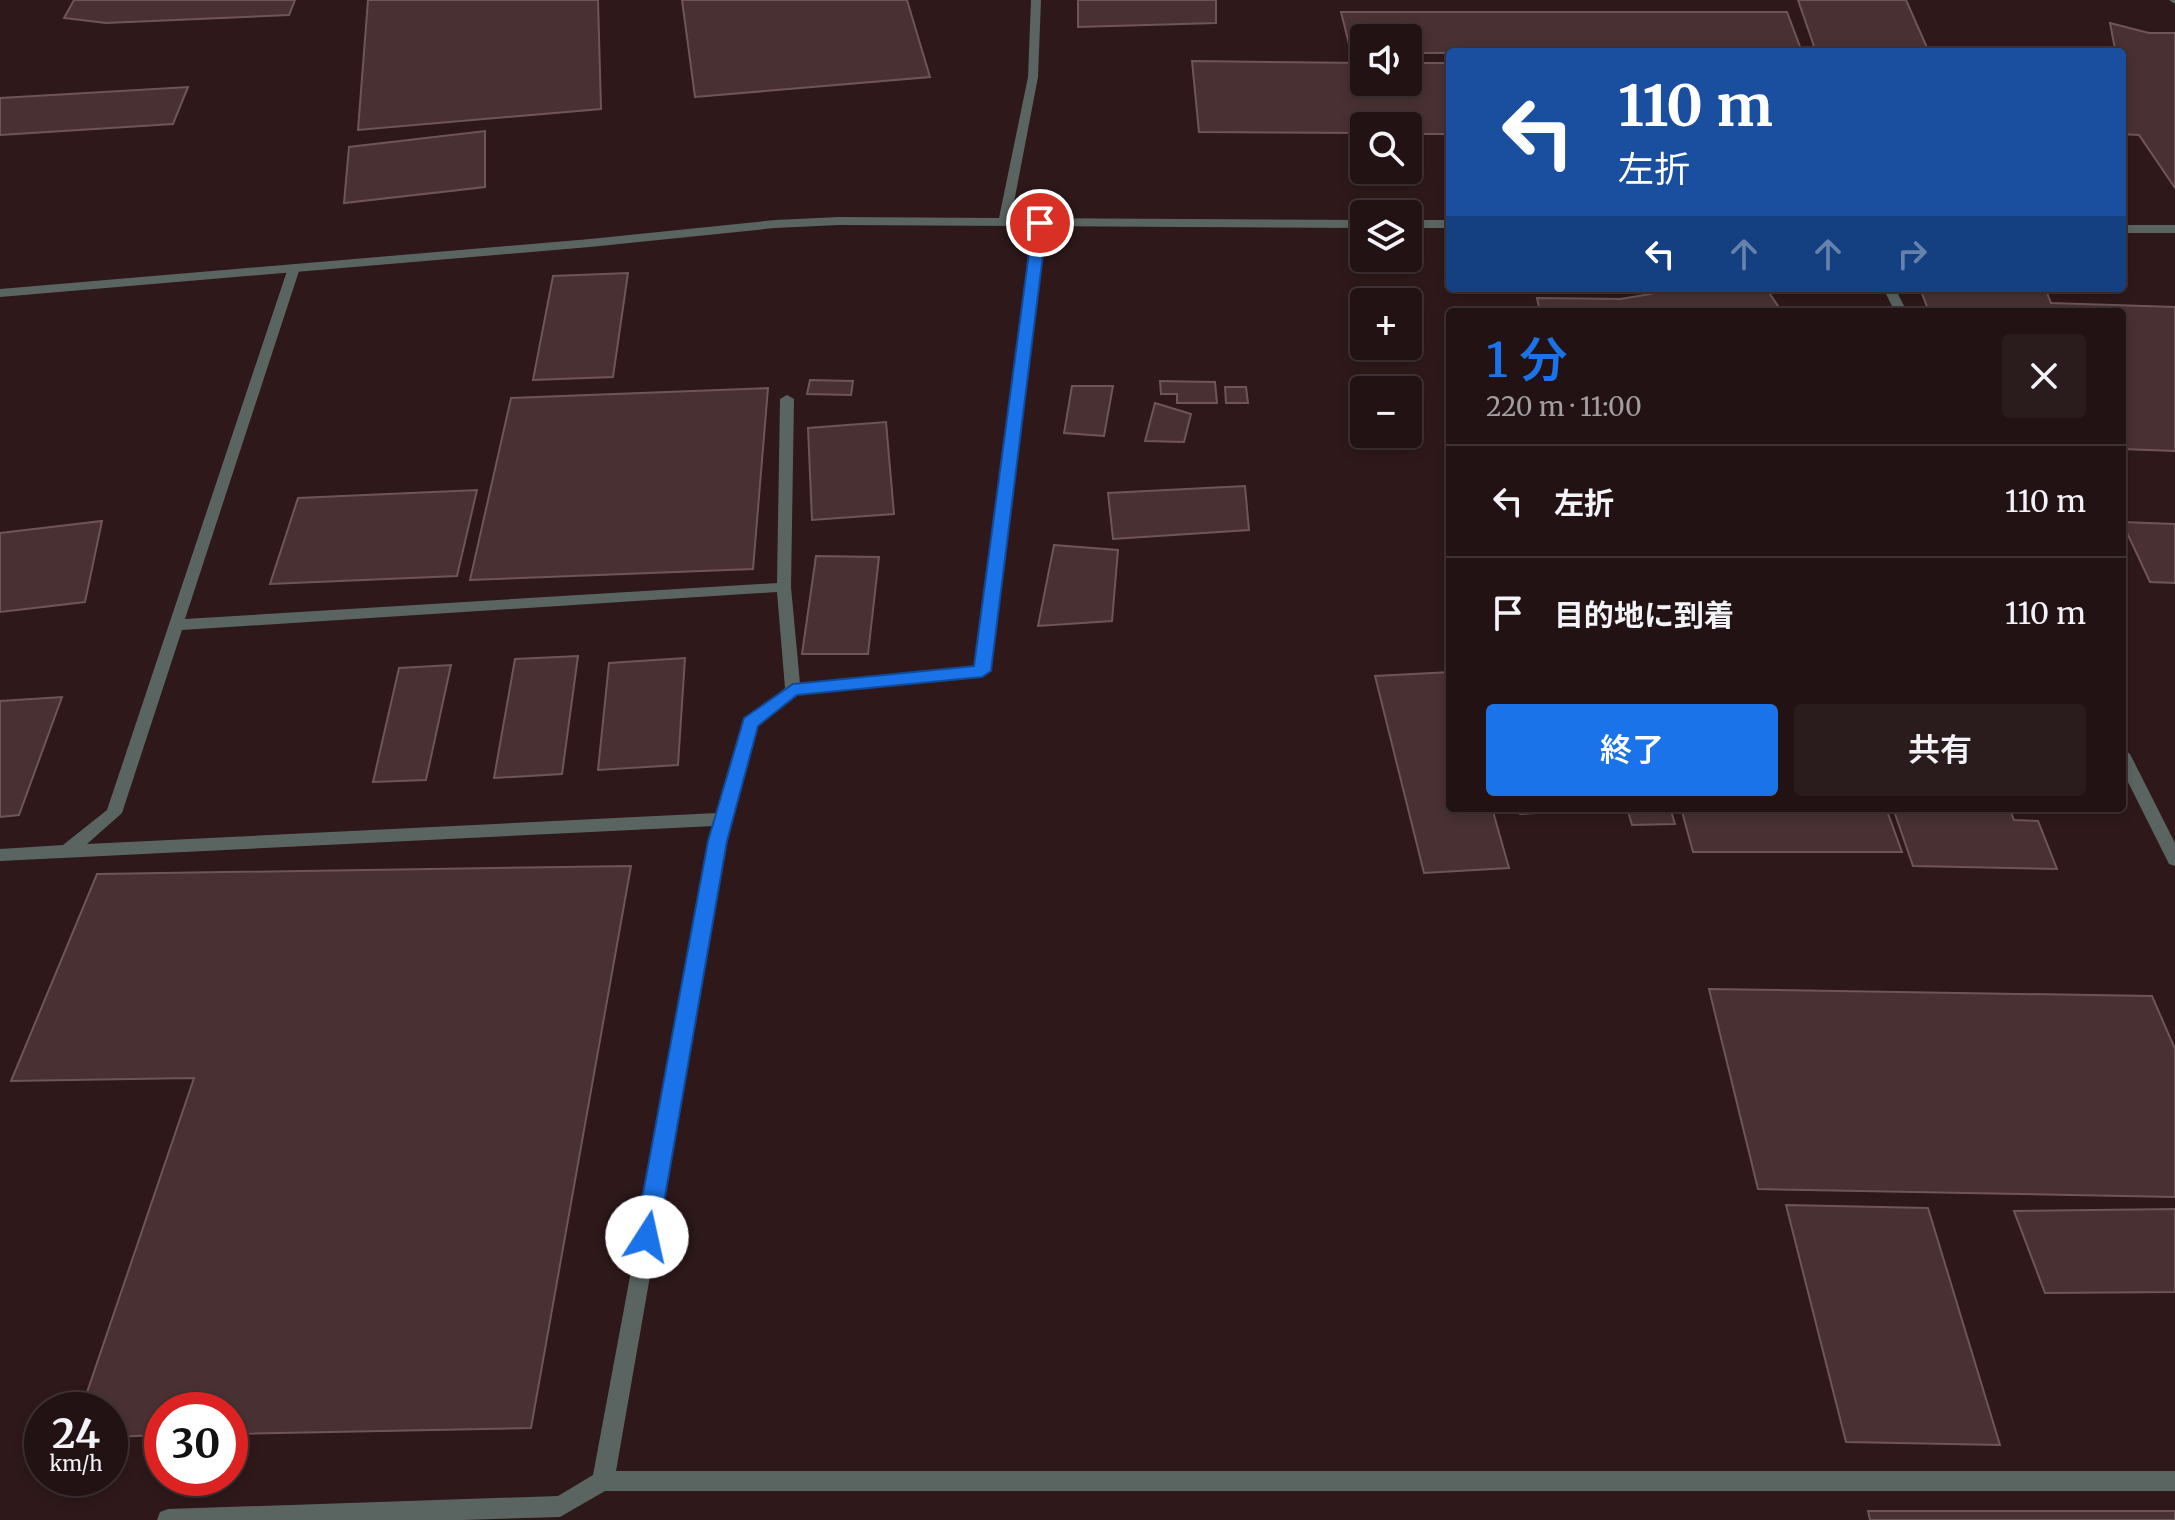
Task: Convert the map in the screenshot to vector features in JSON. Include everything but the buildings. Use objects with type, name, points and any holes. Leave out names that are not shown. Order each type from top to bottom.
[{"type":"street","points":[[1004,222],[1033,77],[1036,0]]},
{"type":"street","points":[[603,1481],[723,819],[750,723],[793,690],[982,671],[1040,223]]},
{"type":"street","points":[[0,293],[775,224],[1350,224]]},
{"type":"street","points":[[1422,224],[1446,224]]},
{"type":"street","points":[[2126,229],[2175,229]]},
{"type":"street","points":[[67,851],[114,813],[294,268]]},
{"type":"street","points":[[787,399],[784,587],[793,690]]},
{"type":"street","points":[[176,625],[784,587]]},
{"type":"street","points":[[2126,762],[2175,860]]},
{"type":"street","points":[[0,855],[723,819]]},
{"type":"street","points":[[168,1520],[560,1506],[603,1481],[2175,1481]]},
{"type":"route","points":[[647,1237],[718,841],[750,723],[793,690],[982,671],[1040,223]]}]
